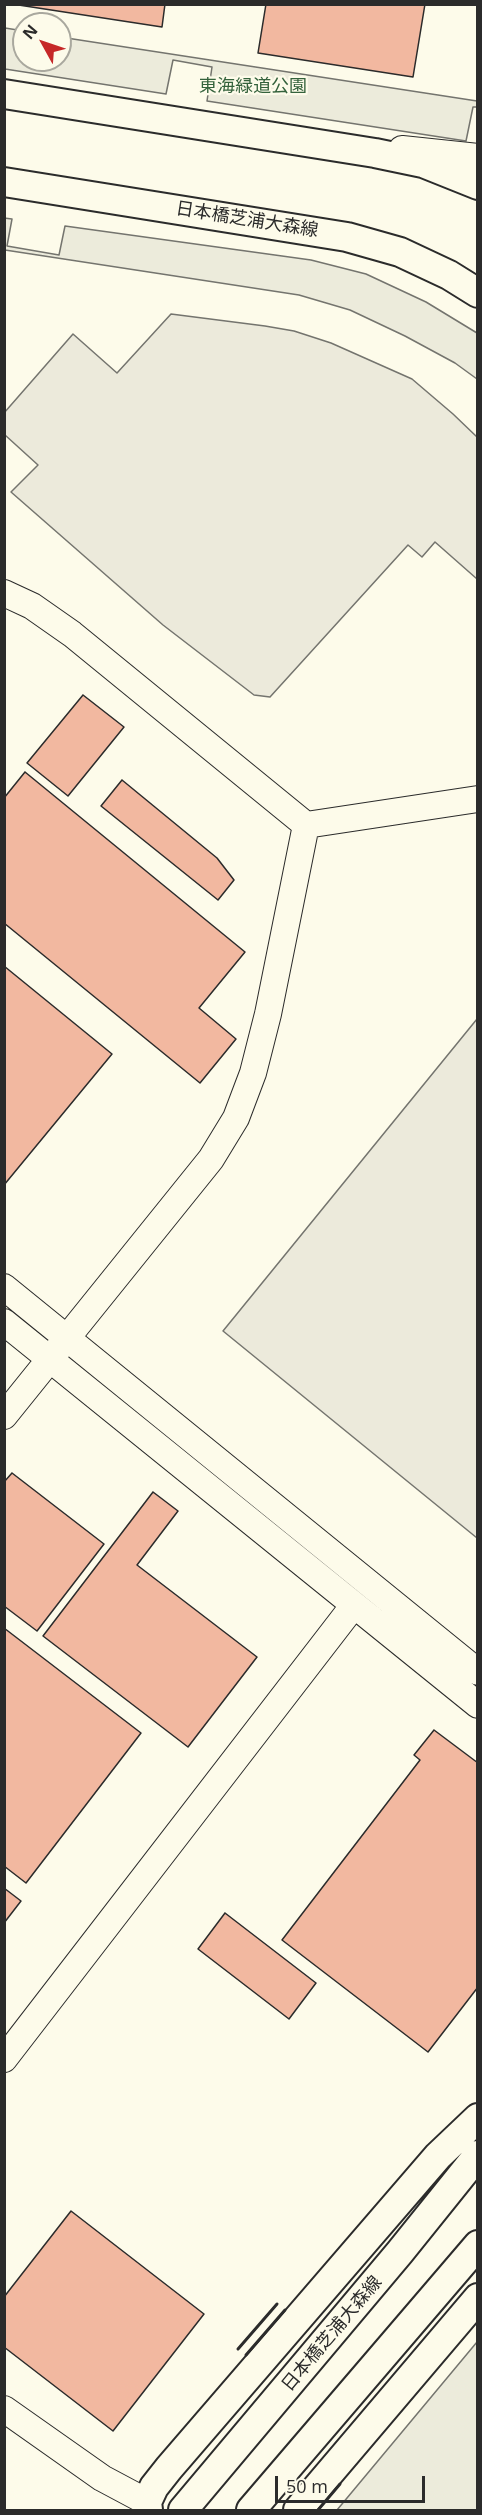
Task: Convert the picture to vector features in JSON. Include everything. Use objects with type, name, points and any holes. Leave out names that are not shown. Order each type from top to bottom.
[{"type":"main road","points":[[4,94],[306,140],[423,163],[477,185]]},
{"type":"main road","name":"日本橋芝浦大森線","points":[[4,183],[347,237],[400,252],[449,275],[477,293]]},
{"type":"main road","points":[[148,2506],[169,2468],[438,2156],[477,2118]]},
{"type":"main road","name":"日本橋芝浦大森線","points":[[183,2511],[400,2252],[477,2155]]},
{"type":"main road","points":[[251,2511],[477,2245]]},
{"type":"main road","points":[[298,2511],[477,2298]]},
{"type":"street","points":[[306,140],[477,157]]},
{"type":"street","points":[[4,593],[32,606],[72,634],[306,825],[477,799]]},
{"type":"street","points":[[4,1416],[211,1159],[236,1118],[253,1073],[268,1014],[306,825]]},
{"type":"street","points":[[4,1287],[477,1672]]},
{"type":"street","points":[[4,1322],[477,1705]]},
{"type":"street","points":[[4,2059],[354,1605]]},
{"type":"street","points":[[4,2409],[102,2478],[148,2506]]},
{"type":"green space","name":"東海緑道公園","points":[[5,28],[12,29],[12,70],[5,69]]},
{"type":"green space","name":"東海緑道公園","points":[[72,39],[477,101],[477,107],[473,107],[466,141],[207,101],[212,67],[173,60],[166,94],[24,72],[72,72]]},
{"type":"green space","points":[[4,218],[12,219],[7,246],[59,255],[65,226],[311,260],[366,274],[426,302],[477,333],[477,379],[455,363],[350,310],[299,295],[5,250]]},
{"type":"green space","points":[[477,2342],[477,2510],[337,2510]]},
{"type":"shaded area","points":[[171,314],[294,331],[331,343],[412,379],[453,414],[477,437],[477,579],[435,542],[422,557],[408,545],[270,697],[254,695],[163,625],[11,492],[38,465],[5,435],[4,413],[73,334],[117,373]]},
{"type":"shaded area","points":[[477,1019],[477,1538],[223,1331]]},
{"type":"building","points":[[12,4],[165,4],[162,27]]},
{"type":"building","points":[[266,4],[425,4],[413,77],[258,53]]},
{"type":"building","points":[[83,695],[124,727],[68,796],[27,763]]},
{"type":"building","points":[[25,772],[245,952],[199,1008],[236,1039],[200,1083],[4,923],[4,798]]},
{"type":"building","points":[[122,780],[217,858],[234,880],[218,900],[101,806]]},
{"type":"building","points":[[4,966],[112,1054],[4,1185]]},
{"type":"building","points":[[12,1473],[104,1544],[37,1631],[4,1606],[4,1482]]},
{"type":"building","points":[[153,1492],[178,1511],[137,1565],[257,1657],[188,1747],[43,1636]]},
{"type":"building","points":[[4,1628],[141,1733],[26,1883],[4,1866]]},
{"type":"building","points":[[434,1730],[478,1763],[478,1987],[428,2052],[282,1940],[420,1760],[414,1755]]},
{"type":"building","points":[[4,1888],[21,1901],[4,1923]]},
{"type":"building","points":[[225,1913],[316,1983],[289,2019],[198,1949]]},
{"type":"building","points":[[71,2211],[204,2314],[113,2431],[4,2347],[4,2297]]},
{"type":"wall","points":[[238,2349],[277,2304]]},
{"type":"wall","points":[[246,2355],[285,2310]]},
{"type":"wall","points":[[318,2510],[340,2484]]}]
